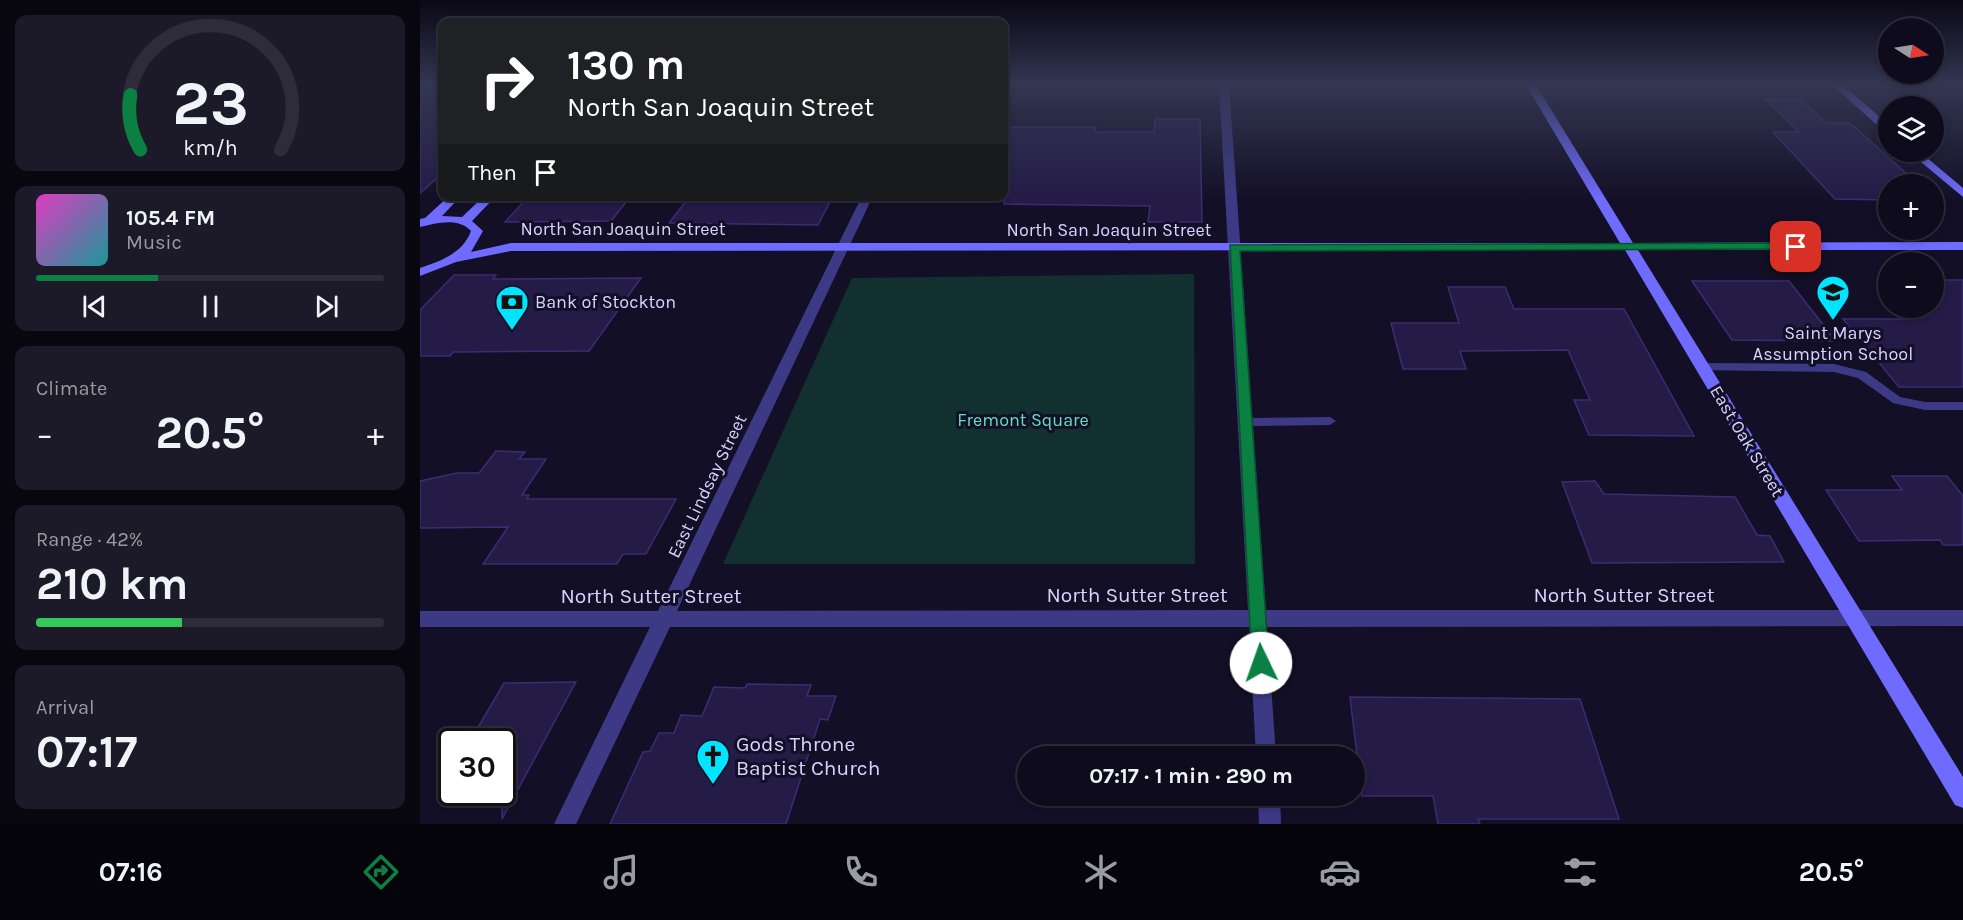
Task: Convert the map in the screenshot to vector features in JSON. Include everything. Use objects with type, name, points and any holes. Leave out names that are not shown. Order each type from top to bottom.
[{"type":"street","points":[[1226,123],[1265,746]]},
{"type":"street","name":"East Oak Street","points":[[1554,123],[1963,797]]},
{"type":"street","points":[[1926,162],[1963,194]]},
{"type":"street","points":[[425,222],[450,201]]},
{"type":"street","points":[[465,221],[486,201]]},
{"type":"street","name":"East Lindsay Street","points":[[565,824],[866,201]]},
{"type":"street","points":[[420,272],[453,259],[467,249],[477,231],[472,224],[465,221],[447,219],[425,222]]},
{"type":"street","name":"North San Joaquin Street","points":[[476,235],[507,247]]},
{"type":"street","name":"North San Joaquin Street","points":[[453,259],[507,247],[1963,246]]},
{"type":"street","name":"North Sutter Street","points":[[420,619],[1963,618]]},
{"type":"street","points":[[1269,806],[1270,824]]},
{"type":"lane","points":[[1702,367],[1834,368],[1862,375],[1897,400],[1925,406],[1963,406]]},
{"type":"lane","points":[[1246,422],[1330,421]]},
{"type":"green space","name":"Fremont Square","points":[[1194,274],[1195,564],[723,564],[852,278]]},
{"type":"building","points":[[420,123],[438,123],[438,177],[420,193]]},
{"type":"building","points":[[1155,123],[1200,123],[1202,222],[1148,222],[1150,206],[1004,204],[1004,201],[1008,201],[1008,127],[1096,127],[1095,132],[1154,132]]},
{"type":"building","points":[[1790,123],[1851,123],[1878,148],[1878,162],[1893,162],[1907,174],[1878,174],[1878,200],[1835,199],[1773,132],[1799,132]]},
{"type":"building","points":[[524,201],[627,201],[611,221],[505,222]]},
{"type":"building","points":[[686,201],[830,201],[818,225],[669,223]]},
{"type":"building","name":"Bank of Stockton","points":[[454,275],[496,275],[493,279],[641,278],[589,351],[453,352],[450,356],[420,356],[420,310]]},
{"type":"building","points":[[1944,280],[1963,280],[1963,387],[1899,387],[1843,319],[1944,318]]},
{"type":"building","points":[[1692,281],[1789,281],[1836,341],[1732,340]]},
{"type":"building","points":[[1448,287],[1505,287],[1514,309],[1624,309],[1694,436],[1589,435],[1574,400],[1590,400],[1568,350],[1460,351],[1466,369],[1403,369],[1391,323],[1459,323]]},
{"type":"building","points":[[496,451],[525,452],[519,459],[546,459],[522,495],[529,495],[527,499],[676,499],[646,554],[623,554],[617,564],[483,564],[508,527],[420,528],[420,481],[457,473],[479,473]]},
{"type":"building","points":[[1892,476],[1947,476],[1963,496],[1963,545],[1943,545],[1940,540],[1859,541],[1826,490],[1902,490]]},
{"type":"building","points":[[1595,481],[1604,494],[1735,497],[1757,535],[1770,536],[1784,562],[1592,563],[1562,482]]},
{"type":"building","points":[[576,682],[516,793],[516,728],[478,728],[504,683]]},
{"type":"building","name":"Gods Throne Baptist Church","points":[[747,684],[811,685],[807,696],[836,696],[828,720],[820,719],[786,824],[610,824],[643,752],[650,751],[659,733],[674,733],[681,715],[702,716],[714,687],[745,688]]},
{"type":"building","points":[[1350,697],[1580,699],[1619,819],[1478,819],[1480,824],[1438,824],[1433,796],[1365,796],[1365,746],[1356,746]]},
{"type":"building","points":[[502,806],[509,806],[502,819]]},
{"type":"place","name":"Saint Marys Assumption School","points":[[1833,321]]},
{"type":"place","name":"Bank of Stockton","points":[[512,331]]},
{"type":"place","name":"Gods Throne Baptist Church","points":[[713,785]]},
{"type":"route","points":[[1261,663],[1234,248],[1796,247]]}]
